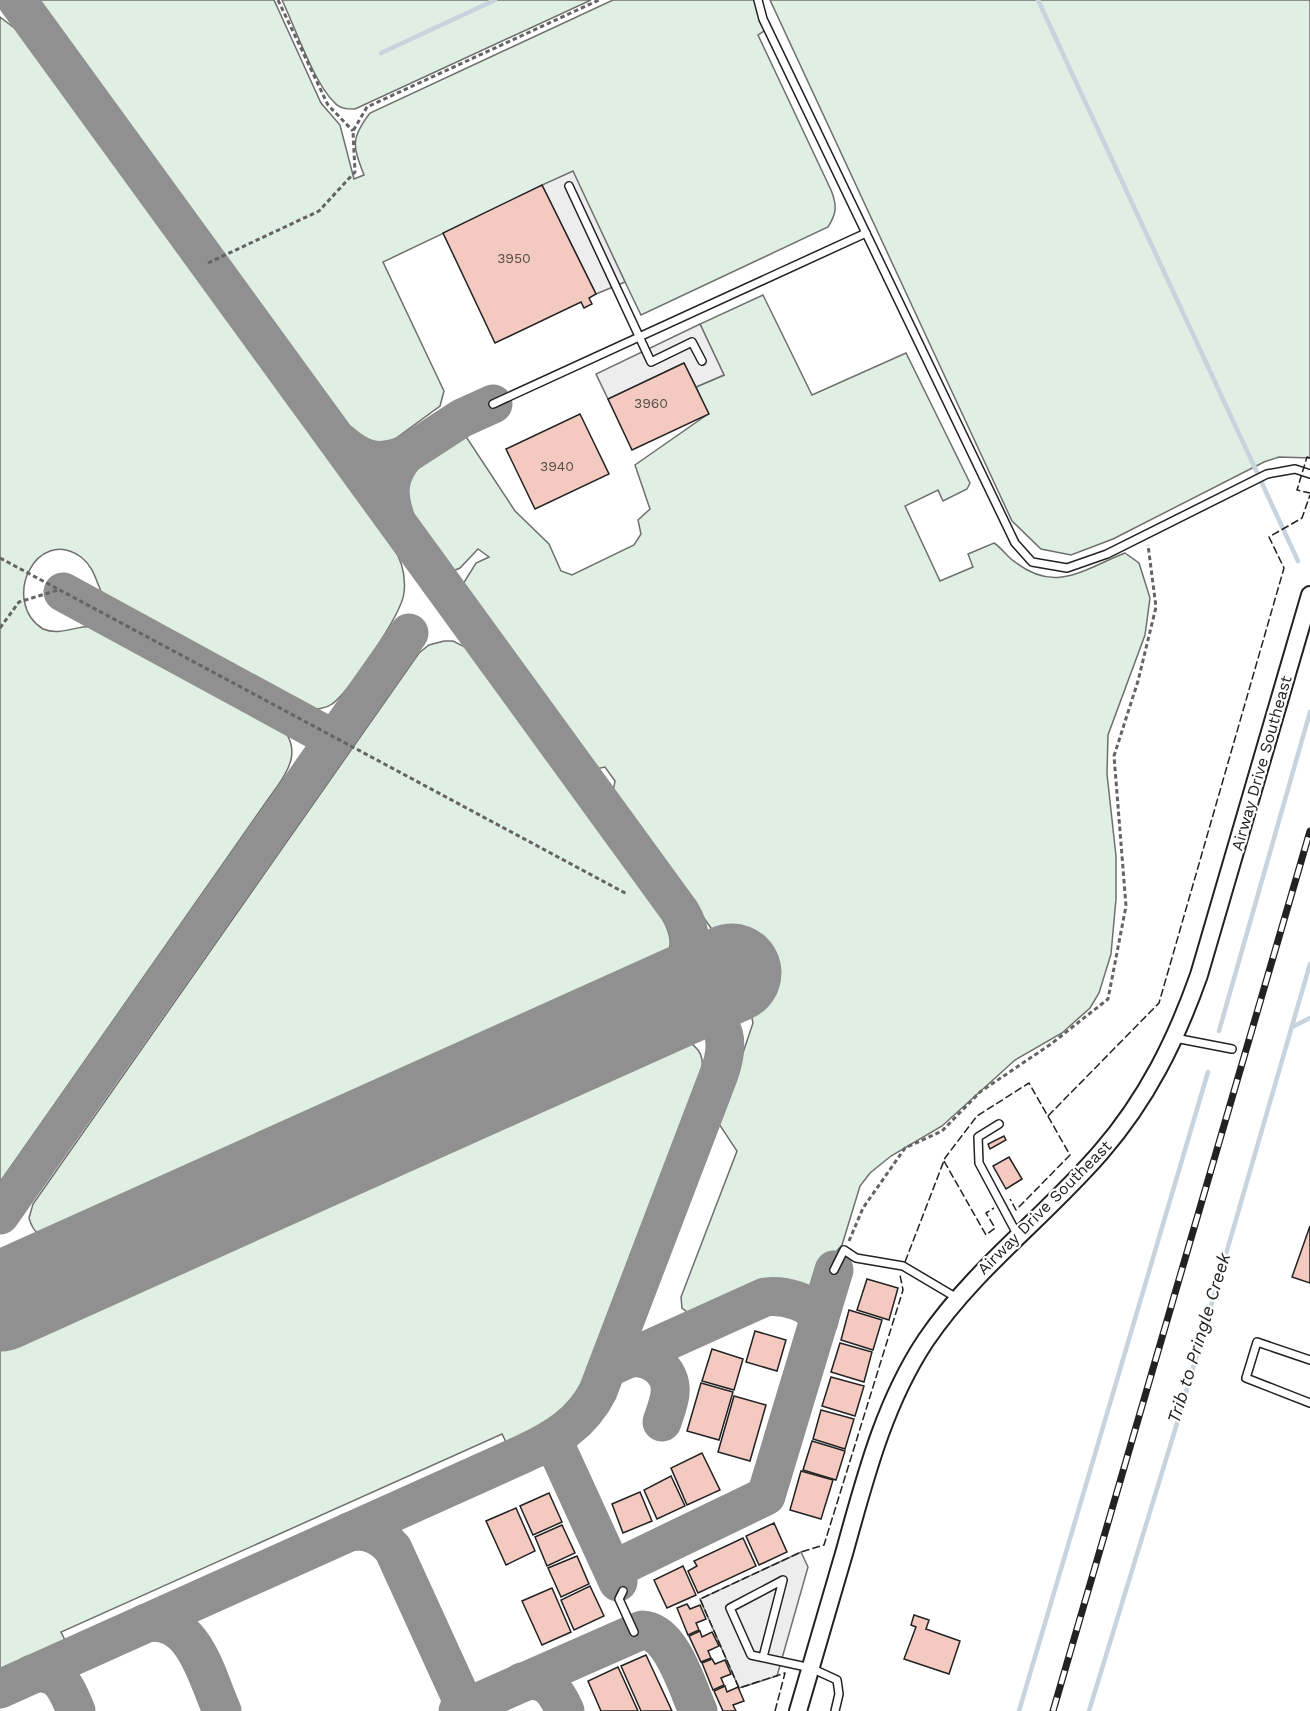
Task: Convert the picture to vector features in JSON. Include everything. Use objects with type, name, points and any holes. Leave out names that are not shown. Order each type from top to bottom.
[{"type":"street","name":"Airway Drive Southeast","points":[[798,1711],[868,1468],[883,1426],[913,1361],[957,1298],[1017,1234],[1075,1180],[1120,1129],[1156,1076],[1174,1038],[1199,975],[1310,594]]},
{"type":"lane","points":[[758,0],[763,19],[1015,543],[1032,562],[1066,568],[1107,554],[1267,474],[1295,469],[1310,474]]},
{"type":"lane","points":[[569,186],[651,362],[692,342],[702,361]]},
{"type":"lane","points":[[493,404],[639,335],[866,233]]},
{"type":"lane","points":[[1174,1038],[1232,1049]]},
{"type":"lane","points":[[999,1124],[978,1137],[979,1163],[1017,1234]]},
{"type":"lane","points":[[834,1270],[844,1250],[856,1258],[903,1266],[957,1298]]},
{"type":"lane","points":[[1310,1360],[1257,1342],[1246,1378],[1310,1403]]},
{"type":"lane","points":[[763,1657],[783,1580],[730,1608],[751,1655],[811,1668],[837,1680],[839,1694],[835,1711]]},
{"type":"lane","points":[[623,1592],[619,1599],[634,1632]]},
{"type":"path","points":[[278,0],[328,105],[353,131]]},
{"type":"path","points":[[208,263],[319,211],[356,172],[353,131],[367,106],[599,0]]},
{"type":"path","points":[[844,1250],[863,1208],[905,1148],[942,1131],[980,1092],[1050,1044],[1108,999],[1126,906],[1114,756],[1138,681],[1156,607],[1146,534]]},
{"type":"path","points":[[0,558],[627,894]]},
{"type":"path","points":[[0,628],[19,602],[58,590]]},
{"type":"green space","points":[[38,0],[274,0],[321,103],[340,125],[354,179],[364,175],[357,157],[355,143],[359,130],[370,113],[613,0],[759,0],[769,28],[758,35],[831,190],[835,205],[833,217],[828,227],[641,315],[572,172],[383,262],[444,391],[440,406],[388,444],[368,443],[349,429]]},
{"type":"green space","points":[[282,0],[591,0],[355,109],[346,109],[334,102],[319,82]]},
{"type":"green space","points":[[770,0],[1310,0],[1310,458],[1279,457],[1264,462],[1113,539],[1071,555],[1041,549],[1012,521]]},
{"type":"green space","points":[[0,17],[17,30],[26,42],[392,545],[404,574],[404,593],[385,634],[340,697],[329,706],[305,709],[109,604],[91,568],[81,557],[65,550],[50,551],[38,559],[29,571],[24,586],[24,602],[30,617],[43,629],[57,632],[90,626],[97,627],[276,721],[286,733],[291,744],[292,755],[284,776],[0,1182]]},
{"type":"green space","points":[[763,295],[812,395],[906,353],[970,483],[967,489],[943,501],[938,490],[905,506],[940,581],[973,567],[968,554],[994,543],[1012,560],[1030,571],[1044,576],[1057,577],[1070,576],[1125,553],[1139,563],[1150,598],[1145,635],[1108,735],[1107,774],[1116,856],[1116,899],[1111,954],[1099,993],[1090,1008],[1062,1033],[1015,1060],[942,1126],[891,1156],[870,1173],[860,1186],[842,1245],[826,1263],[819,1285],[812,1293],[804,1296],[777,1290],[750,1294],[700,1317],[682,1308],[681,1297],[737,1151],[719,1124],[753,1023],[751,1014],[711,928],[613,791],[615,781],[605,767],[596,769],[463,584],[476,563],[489,557],[478,549],[460,568],[453,571],[415,520],[406,492],[409,479],[418,466],[465,435],[515,511],[549,544],[561,571],[572,575],[634,545],[641,534],[638,520],[650,509],[635,465],[708,414],[696,387],[724,375],[700,324]]},
{"type":"green space","points":[[453,641],[469,649],[657,910],[670,936],[669,951],[665,958],[651,972],[59,1238],[53,1239],[40,1235],[33,1228],[29,1218],[33,1204],[419,653],[429,645]]},
{"type":"green space","points":[[677,1038],[689,1042],[698,1050],[702,1060],[701,1074],[585,1376],[571,1401],[562,1410],[553,1418],[520,1436],[506,1442],[502,1434],[61,1632],[65,1640],[0,1670],[0,1339],[650,1047]]},
{"type":"shaded area","points":[[573,171],[625,282],[596,294],[542,185]]},
{"type":"shaded area","points":[[700,324],[724,375],[696,387],[684,363],[608,399],[596,374]]},
{"type":"shaded area","points":[[801,1552],[808,1567],[777,1676],[739,1688],[700,1599]]},
{"type":"building","points":[[542,185],[596,294],[589,298],[592,304],[584,308],[581,302],[495,343],[443,233]]},
{"type":"building","points":[[684,363],[709,414],[632,450],[608,399]]},
{"type":"building","points":[[580,414],[609,474],[535,509],[506,449]]},
{"type":"building","points":[[1004,1136],[1006,1140],[990,1149],[988,1144]]},
{"type":"building","points":[[1009,1157],[1022,1179],[1006,1189],[993,1166]]},
{"type":"building","points":[[1310,1226],[1310,1283],[1292,1277]]},
{"type":"building","points":[[867,1279],[898,1288],[889,1320],[857,1310]]},
{"type":"building","points":[[849,1310],[882,1320],[873,1350],[841,1340]]},
{"type":"building","points":[[755,1331],[786,1340],[777,1371],[746,1362]]},
{"type":"building","points":[[840,1343],[872,1352],[864,1382],[831,1372]]},
{"type":"building","points":[[712,1349],[743,1359],[734,1390],[702,1381]]},
{"type":"building","points":[[831,1377],[864,1386],[855,1416],[822,1406]]},
{"type":"building","points":[[701,1383],[733,1392],[719,1440],[687,1431]]},
{"type":"building","points":[[734,1396],[766,1405],[750,1461],[718,1452]]},
{"type":"building","points":[[821,1410],[854,1419],[845,1449],[813,1439]]},
{"type":"building","points":[[812,1441],[845,1451],[836,1480],[803,1470]]},
{"type":"building","points":[[702,1453],[720,1490],[687,1505],[671,1468]]},
{"type":"building","points":[[801,1471],[833,1480],[821,1519],[790,1510]]},
{"type":"building","points":[[671,1476],[685,1506],[657,1519],[644,1490]]},
{"type":"building","points":[[640,1492],[652,1521],[623,1533],[612,1504]]},
{"type":"building","points":[[549,1493],[562,1522],[533,1535],[520,1506]]},
{"type":"building","points":[[516,1508],[535,1551],[506,1565],[486,1521]]},
{"type":"building","points":[[774,1523],[787,1552],[759,1565],[746,1536]]},
{"type":"building","points":[[562,1525],[575,1553],[547,1566],[535,1537]]},
{"type":"building","points":[[743,1538],[756,1566],[698,1593],[688,1571],[697,1566],[694,1561]]},
{"type":"building","points":[[577,1556],[589,1584],[561,1597],[548,1568]]},
{"type":"building","points":[[683,1566],[696,1595],[667,1608],[654,1580]]},
{"type":"building","points":[[590,1586],[604,1616],[574,1630],[561,1600]]},
{"type":"building","points":[[552,1588],[571,1632],[542,1645],[522,1601]]},
{"type":"building","points":[[687,1604],[690,1609],[700,1605],[706,1619],[696,1623],[699,1630],[688,1635],[677,1608]]},
{"type":"building","points":[[914,1615],[929,1620],[926,1629],[960,1641],[949,1674],[904,1659],[916,1627],[911,1625]]},
{"type":"building","points":[[700,1631],[702,1637],[712,1632],[719,1646],[708,1651],[711,1658],[701,1662],[689,1636]]},
{"type":"building","points":[[646,1655],[672,1711],[641,1711],[621,1666]]},
{"type":"building","points":[[712,1659],[715,1664],[725,1660],[731,1674],[721,1678],[724,1685],[713,1690],[702,1663]]},
{"type":"building","points":[[618,1667],[638,1711],[601,1711],[588,1681]]},
{"type":"building","points":[[725,1686],[727,1692],[738,1687],[744,1701],[733,1705],[736,1711],[723,1711],[714,1691]]},
{"type":"waterway","points":[[381,53],[495,0]]},
{"type":"waterway","points":[[1038,0],[1298,561]]},
{"type":"waterway","name":"Trib to Pringle Creek","points":[[1219,1031],[1310,712]]},
{"type":"waterway","name":"Trib to Pringle Creek","points":[[1089,1711],[1175,1430],[1310,964]]},
{"type":"waterway","points":[[1292,1027],[1310,1018]]},
{"type":"waterway","name":"Trib to Pringle Creek","points":[[1019,1711],[1208,1072]]},
{"type":"taxiway","points":[[0,1689],[523,1454],[557,1436],[576,1421],[598,1391],[719,1074],[725,1043],[723,1032],[709,1015],[669,1001],[685,969],[690,947],[687,925],[681,913],[17,0]]},
{"type":"taxiway","points":[[405,455],[462,418],[493,404]]},
{"type":"taxiway","points":[[339,441],[355,453],[370,459],[386,460],[405,455],[395,471],[390,486],[396,520]]},
{"type":"taxiway","points":[[63,592],[333,739]]},
{"type":"taxiway","points":[[0,1215],[409,633]]},
{"type":"taxiway","points":[[607,1558],[614,1564],[623,1565],[766,1496],[834,1270]]},
{"type":"taxiway","points":[[606,1371],[612,1366],[765,1297],[789,1298],[805,1304],[816,1314],[819,1321]]},
{"type":"taxiway","points":[[625,1359],[642,1358],[663,1370],[670,1385],[670,1394],[662,1422]]},
{"type":"taxiway","points":[[539,1447],[549,1446],[558,1451],[618,1582]]},
{"type":"taxiway","points":[[349,1532],[362,1531],[373,1534],[393,1549],[467,1711]]},
{"type":"taxiway","points":[[146,1623],[162,1623],[176,1629],[187,1639],[204,1667],[222,1711]]},
{"type":"taxiway","points":[[458,1711],[642,1630],[653,1633],[670,1650],[698,1711]]},
{"type":"taxiway","points":[[32,1674],[49,1674],[61,1682],[76,1711]]},
{"type":"taxiway","points":[[522,1682],[538,1681],[549,1686],[565,1711]]},
{"type":"runway","points":[[0,1302],[732,973]]},
{"type":"railway","points":[[1053,1711],[1310,831]]},
{"type":"fence","points":[[1310,458],[1307,457],[1297,490],[1310,493]]},
{"type":"fence","points":[[1048,1116],[1159,1003],[1284,568],[1269,537],[1302,518],[1310,495]]},
{"type":"fence","points":[[905,1262],[945,1158],[977,1116],[1029,1083],[1070,1155],[1016,1210],[1010,1199]]},
{"type":"fence","points":[[944,1161],[986,1235],[995,1228],[986,1213],[994,1208]]},
{"type":"fence","points":[[775,1711],[785,1673],[739,1688],[700,1599],[801,1552],[824,1545],[903,1290],[900,1275]]}]
